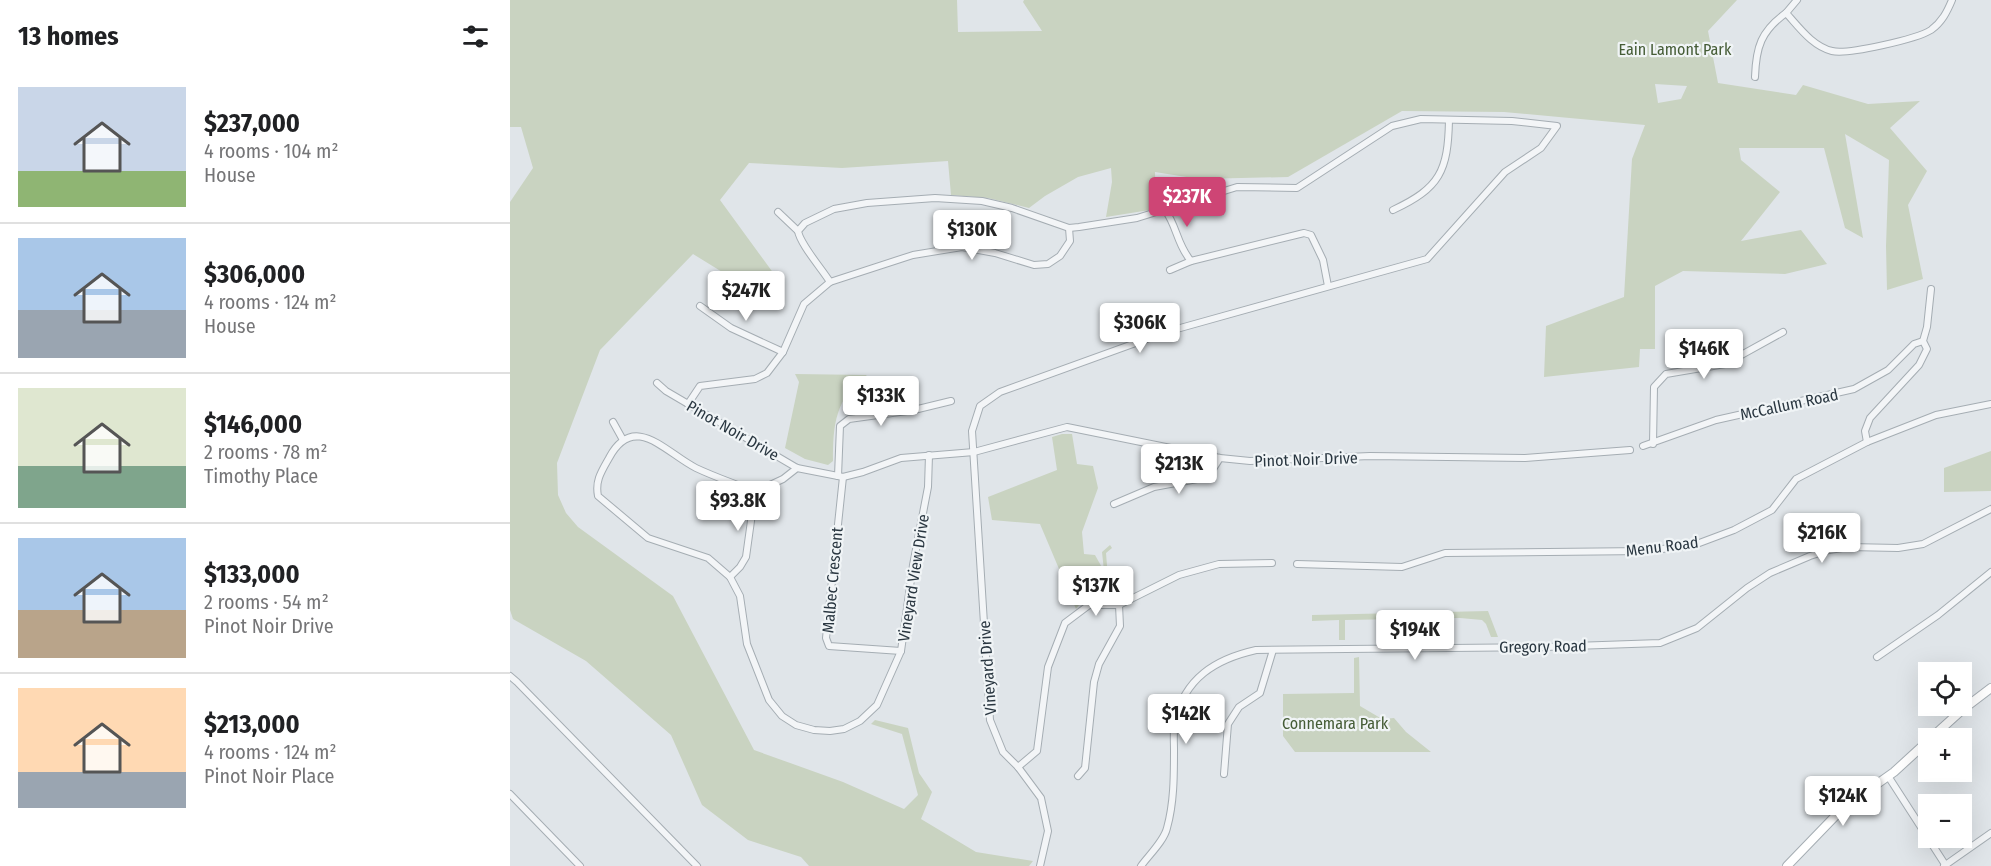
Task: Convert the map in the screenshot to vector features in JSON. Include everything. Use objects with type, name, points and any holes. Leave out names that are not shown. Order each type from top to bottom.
[{"type":"main road","points":[[1942,728],[1991,688]]},
{"type":"main road","points":[[1787,866],[1843,808],[1888,776],[1918,750]]},
{"type":"street","points":[[1755,77],[1756,55],[1763,35],[1797,0]]},
{"type":"street","points":[[1786,13],[1817,45],[1833,51],[1854,50],[1896,42],[1930,30],[1945,16],[1952,0]]},
{"type":"street","points":[[798,231],[805,222],[834,209],[867,203],[935,198],[982,201],[1012,208],[1069,228],[1137,218],[1237,188],[1297,188],[1392,126],[1421,119],[1449,120],[1448,152],[1442,169],[1429,188],[1412,201],[1393,210]]},
{"type":"street","name":"Vineyard Drive","points":[[1040,866],[1048,831],[1041,798],[1003,752],[990,720],[972,431],[980,406],[1000,392],[1166,332],[1427,259],[1505,172],[1541,148],[1557,126],[1512,121],[1449,120]]},
{"type":"street","points":[[1165,210],[1182,251],[1191,261]]},
{"type":"street","points":[[778,212],[798,231],[807,249],[830,282]]},
{"type":"street","points":[[688,404],[700,386],[755,379],[767,373],[783,352],[804,304],[830,282],[913,255],[962,247],[995,253],[1034,265],[1048,264],[1060,256],[1070,241],[1069,228]]},
{"type":"street","points":[[1170,270],[1191,261],[1304,233],[1311,235],[1323,260],[1328,286]]},
{"type":"street","points":[[1868,442],[1865,431],[1870,418],[1919,365],[1927,349],[1923,341],[1927,327],[1931,289]]},
{"type":"street","points":[[700,306],[731,328],[783,352]]},
{"type":"street","points":[[1653,444],[1654,387],[1666,374],[1725,364],[1783,332]]},
{"type":"street","name":"McCallum Road","points":[[1643,446],[1716,420],[1854,390],[1888,370],[1914,344],[1923,341]]},
{"type":"street","name":"Pinot Noir Drive","points":[[657,383],[666,391],[797,468],[840,476],[863,472],[901,458],[974,452],[1066,427],[1220,458],[1250,461],[1370,456],[1525,458],[1630,450]]},
{"type":"street","points":[[840,476],[840,426],[849,419],[914,410],[951,401]]},
{"type":"street","name":"Menu Road","points":[[1297,564],[1402,567],[1445,553],[1646,551],[1694,545],[1734,530],[1772,510],[1796,479],[1868,442],[1936,415],[1991,404]]},
{"type":"street","points":[[613,422],[623,440],[642,436],[655,441],[694,467],[756,492],[783,479],[797,468]]},
{"type":"street","name":"Vineyard View Drive","points":[[623,440],[615,446],[597,479],[598,496],[648,538],[708,558],[730,577],[740,596],[747,644],[769,700],[782,716],[796,725],[830,731],[844,729],[860,721],[878,705],[901,651],[913,564],[928,488],[929,455]]},
{"type":"street","points":[[1114,504],[1154,487],[1208,477],[1220,458]]},
{"type":"street","name":"Malbec Crescent","points":[[840,476],[826,638],[829,646],[901,651]]},
{"type":"street","points":[[730,577],[746,557],[756,492]]},
{"type":"street","name":"Gregory Road","points":[[1141,866],[1167,830],[1173,789],[1175,724],[1181,704],[1196,680],[1214,665],[1231,656],[1256,650],[1545,647],[1660,643],[1697,628],[1747,588],[1770,573],[1810,556],[1849,547],[1898,548],[1923,544],[1991,509]]},
{"type":"street","points":[[1018,768],[1037,751],[1048,667],[1065,623],[1089,605],[1119,605],[1179,574],[1219,564],[1272,563]]},
{"type":"street","points":[[1876,657],[1938,615],[1991,572]]},
{"type":"street","points":[[1078,776],[1085,768],[1094,682],[1099,664],[1120,626],[1119,605]]},
{"type":"street","points":[[1224,774],[1228,724],[1239,707],[1260,693],[1273,650]]},
{"type":"street","points":[[510,676],[697,866]]},
{"type":"street","points":[[1888,776],[1945,866],[1991,833]]},
{"type":"street","points":[[510,794],[580,866]]},
{"type":"green space","name":"Eain Lamont Park","points":[[510,0],[957,0],[958,32],[1042,31],[1023,2],[1024,0],[1737,0],[1708,31],[1718,83],[1796,95],[1803,85],[1868,104],[1920,101],[1890,128],[1927,171],[1908,205],[1923,279],[1887,290],[1889,160],[1845,134],[1863,238],[1845,228],[1824,148],[1739,148],[1741,160],[1780,192],[1741,241],[1801,230],[1827,264],[1785,274],[1683,271],[1655,286],[1655,349],[1640,349],[1639,367],[1544,377],[1546,326],[1624,297],[1632,159],[1645,125],[1504,112],[1402,111],[1288,177],[1199,179],[1155,172],[1156,209],[1106,217],[1112,182],[1111,168],[1078,177],[1029,208],[988,198],[951,195],[948,161],[842,168],[749,163],[720,200],[782,285],[766,299],[693,254],[600,350],[557,463],[558,495],[566,513],[578,527],[673,596],[754,750],[843,782],[904,809],[918,795],[902,734],[871,724],[875,720],[908,728],[919,773],[932,792],[921,819],[976,852],[1033,861],[1029,866],[809,866],[801,857],[748,840],[702,805],[671,735],[586,661],[513,619],[510,610],[510,202],[533,168],[521,127],[510,127]],"holes":[[[1655,84],[1687,86],[1681,99],[1658,103]]]},
{"type":"green space","points":[[795,374],[867,375],[856,384],[842,403],[835,424],[833,461],[828,465],[805,459],[785,448],[799,382]]},
{"type":"green space","points":[[1072,434],[1077,464],[1093,466],[1098,488],[1082,532],[1084,554],[1095,555],[1104,571],[1102,552],[1110,545],[1112,548],[1106,553],[1108,578],[1118,598],[1105,595],[1105,598],[1101,598],[1101,595],[1088,593],[1076,609],[1040,524],[992,520],[988,497],[1057,470],[1052,437]]},
{"type":"green space","points":[[1991,451],[1991,491],[1944,492],[1944,468]]},
{"type":"green space","points":[[1488,611],[1498,637],[1491,637],[1482,620],[1460,618],[1345,620],[1345,640],[1339,640],[1339,620],[1312,621],[1312,615]]},
{"type":"green space","name":"Connemara Park","points":[[1359,657],[1360,706],[1382,719],[1394,718],[1406,732],[1431,752],[1295,752],[1283,736],[1283,694],[1354,693],[1354,658]]}]
